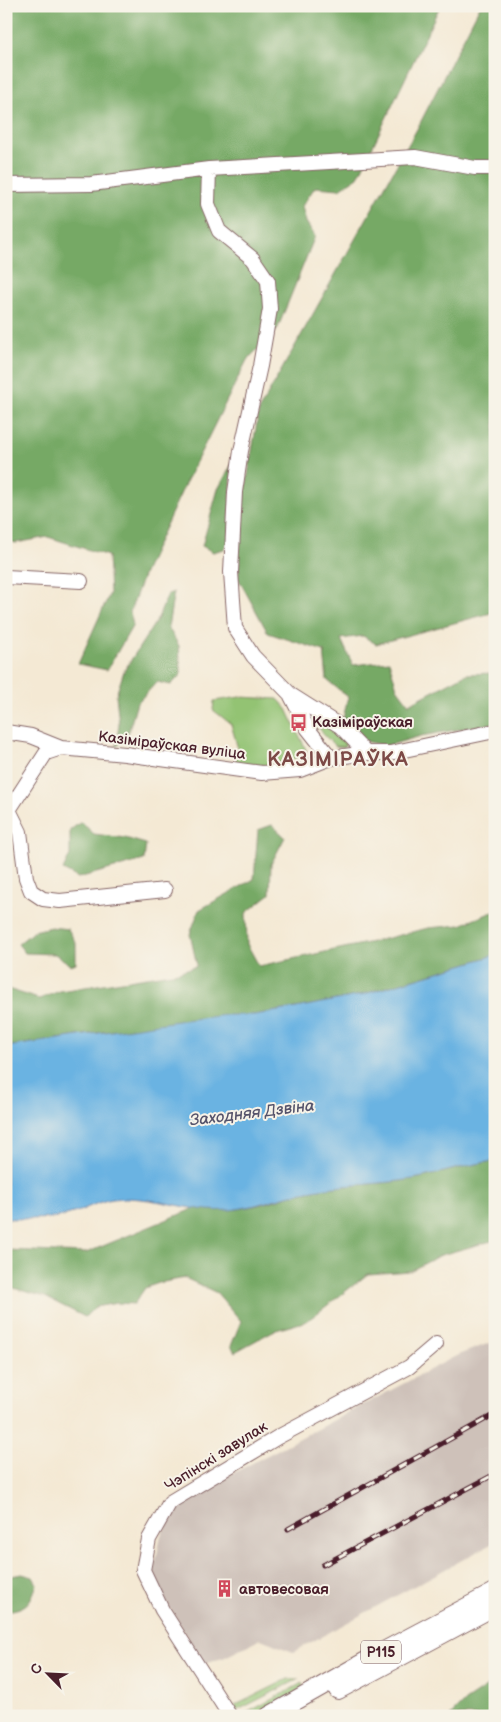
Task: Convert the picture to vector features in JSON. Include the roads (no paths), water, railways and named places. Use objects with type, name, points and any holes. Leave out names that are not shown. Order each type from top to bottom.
[{"type":"main road","name":"Р115","points":[[269,1716],[382,1652],[495,1592]]},
{"type":"main road","name":"Р115","points":[[291,1716],[495,1606]]},
{"type":"street","points":[[6,185],[91,184],[210,169],[415,157],[475,168],[495,168]]},
{"type":"street","points":[[210,169],[208,204],[219,231],[253,259],[268,281],[270,309],[260,366],[241,451],[235,492],[231,572],[235,628],[253,656],[291,695],[340,726],[366,753]]},
{"type":"street","points":[[6,577],[81,581]]},
{"type":"street","points":[[291,695],[308,729],[331,758]]},
{"type":"street","name":"Казіміраўская вуліца","points":[[6,732],[32,736],[61,748],[125,754],[262,773],[300,770],[331,758],[366,753],[390,753],[495,731]]},
{"type":"street","points":[[61,748],[46,753],[8,810],[20,832],[26,878],[31,890],[43,899],[60,901],[165,890]]},
{"type":"street","name":"Чэпінскі завулак","points":[[230,1716],[162,1610],[143,1570],[149,1539],[170,1502],[278,1437],[409,1367],[436,1344]]},
{"type":"water","name":"Заходняя Дзвіна","points":[[495,955],[495,1161],[474,1164],[413,1179],[308,1191],[230,1210],[201,1209],[128,1198],[107,1200],[55,1218],[6,1219],[6,1047],[184,1020],[226,1015],[254,1015],[296,1008],[361,995]]},
{"type":"railway","points":[[288,1529],[495,1414]]},
{"type":"railway","points":[[323,1565],[495,1474]]},
{"type":"place","name":"Казіміраўская","points":[[298,722]]},
{"type":"place","name":"автовесовая","points":[[225,1589]]},
{"type":"district","name":"КАЗІМІРАЎКА","points":[[338,759]]}]
